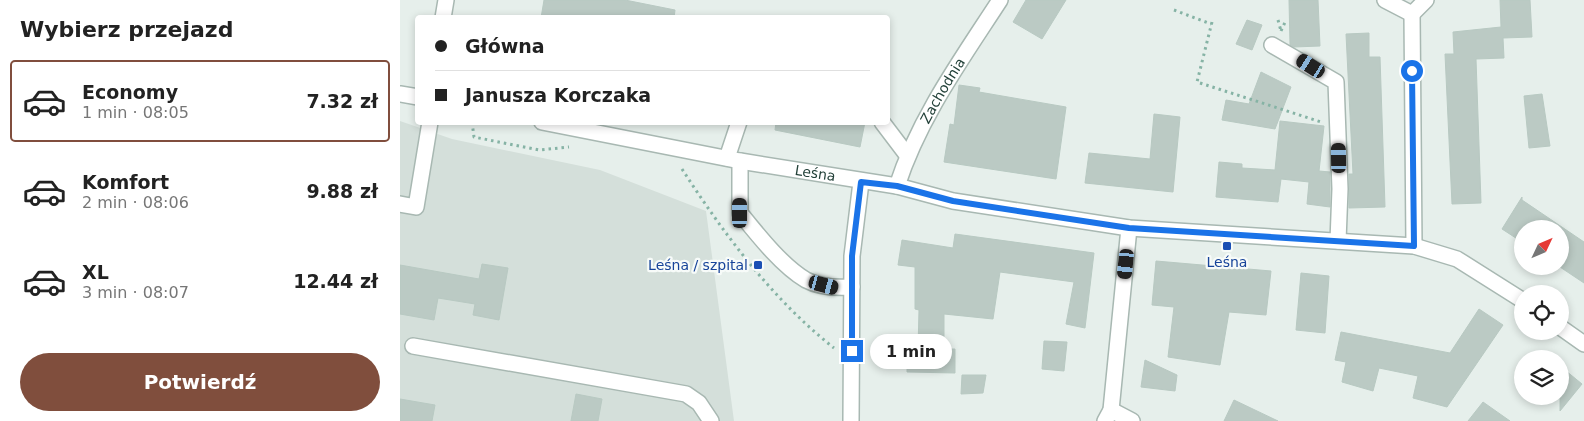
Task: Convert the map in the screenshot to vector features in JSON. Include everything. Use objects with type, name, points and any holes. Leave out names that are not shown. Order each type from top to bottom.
[{"type":"street","points":[[444,15],[446,0]]},
{"type":"street","name":"Zachodnia","points":[[897,186],[907,155],[943,89],[1000,0]]},
{"type":"street","points":[[1385,0],[1412,14]]},
{"type":"street","points":[[1414,246],[1412,14],[1426,0]]},
{"type":"street","points":[[1272,45],[1336,82],[1340,189],[1338,241]]},
{"type":"street","points":[[400,94],[415,96]]},
{"type":"street","points":[[400,204],[416,207],[430,125]]},
{"type":"street","name":"Leśna","points":[[557,125],[861,182],[897,186],[953,201],[1129,228],[1414,246],[1457,260],[1514,295]]},
{"type":"street","points":[[739,125],[733,159],[740,213],[772,251],[806,280],[836,288],[852,287]]},
{"type":"street","points":[[884,125],[907,155]]},
{"type":"street","points":[[851,421],[852,256],[861,182]]},
{"type":"street","points":[[1129,228],[1108,415],[1132,421]]},
{"type":"street","points":[[1569,333],[1584,343]]},
{"type":"street","points":[[413,346],[686,394],[699,403],[711,421]]},
{"type":"path","points":[[1174,10],[1211,23],[1197,82],[1275,109],[1339,126]]},
{"type":"path","points":[[1282,31],[1286,20]]},
{"type":"path","points":[[682,169],[709,212],[736,248],[814,331],[834,348]]},
{"type":"shaded area","points":[[400,121],[452,139],[600,170],[706,211],[734,421],[400,421]]},
{"type":"building","points":[[544,0],[625,0],[675,10],[674,15],[542,15]]},
{"type":"building","points":[[1026,0],[1066,0],[1042,39],[1013,22]]},
{"type":"building","points":[[1289,0],[1318,0],[1320,46],[1294,47],[1290,45]]},
{"type":"building","points":[[1500,0],[1530,0],[1532,37],[1503,38],[1504,58],[1476,59],[1481,203],[1452,204],[1445,54],[1454,54],[1453,32],[1501,27]]},
{"type":"building","points":[[1247,20],[1262,25],[1252,50],[1236,44]]},
{"type":"building","points":[[1369,33],[1369,57],[1380,57],[1385,207],[1349,208],[1349,174],[1353,174],[1346,34]]},
{"type":"building","points":[[1261,72],[1291,87],[1275,129],[1222,120],[1226,100],[1249,104]]},
{"type":"building","points":[[959,85],[980,88],[979,92],[1066,107],[1056,179],[944,162],[950,124],[954,125]]},
{"type":"building","points":[[1542,94],[1550,146],[1529,148],[1524,96]]},
{"type":"building","points":[[1154,114],[1180,117],[1173,192],[1085,183],[1089,153],[1150,159]]},
{"type":"building","points":[[1280,121],[1324,126],[1319,171],[1330,172],[1330,207],[1307,204],[1309,182],[1281,179],[1278,202],[1216,197],[1219,162],[1242,164],[1242,168],[1275,170]]},
{"type":"building","points":[[776,125],[864,125],[860,147],[775,130]]},
{"type":"building","points":[[1522,197],[1522,200],[1552,220],[1514,220],[1514,237],[1502,229]]},
{"type":"building","points":[[1569,232],[1584,242],[1584,283],[1569,273]]},
{"type":"building","points":[[955,234],[1094,253],[1085,328],[1066,324],[1074,282],[1000,272],[993,319],[944,314],[944,349],[955,349],[955,373],[907,372],[907,348],[918,349],[919,310],[915,309],[915,267],[898,265],[902,240],[953,248]]},
{"type":"building","points":[[1156,261],[1271,271],[1266,315],[1229,312],[1220,365],[1168,357],[1174,307],[1152,305]]},
{"type":"building","points":[[482,264],[508,268],[499,320],[473,315],[475,304],[438,298],[434,320],[400,314],[400,265],[479,279]]},
{"type":"building","points":[[1301,273],[1329,276],[1325,333],[1296,330]]},
{"type":"building","points":[[1479,309],[1503,325],[1447,407],[1413,398],[1418,376],[1379,368],[1373,391],[1342,382],[1346,362],[1335,360],[1341,332],[1450,353]]},
{"type":"building","points":[[1044,341],[1067,342],[1064,371],[1042,369]]},
{"type":"building","points":[[1145,360],[1177,375],[1175,391],[1141,387]]},
{"type":"building","points":[[1569,373],[1582,384],[1569,400]]},
{"type":"building","points":[[962,375],[986,375],[983,393],[961,394]]},
{"type":"building","points":[[576,394],[602,399],[598,421],[571,421]]},
{"type":"building","points":[[400,399],[435,405],[432,421],[400,421]]},
{"type":"building","points":[[1234,400],[1278,421],[1224,421]]},
{"type":"building","points":[[1483,402],[1510,421],[1468,421]]},
{"type":"place","name":"Leśna","points":[[1227,246]]},
{"type":"place","name":"Leśna / szpital","points":[[758,265]]},
{"type":"route","points":[[852,351],[852,256],[861,182],[897,186],[953,201],[1129,228],[1414,246],[1411,128],[1412,71]]}]
